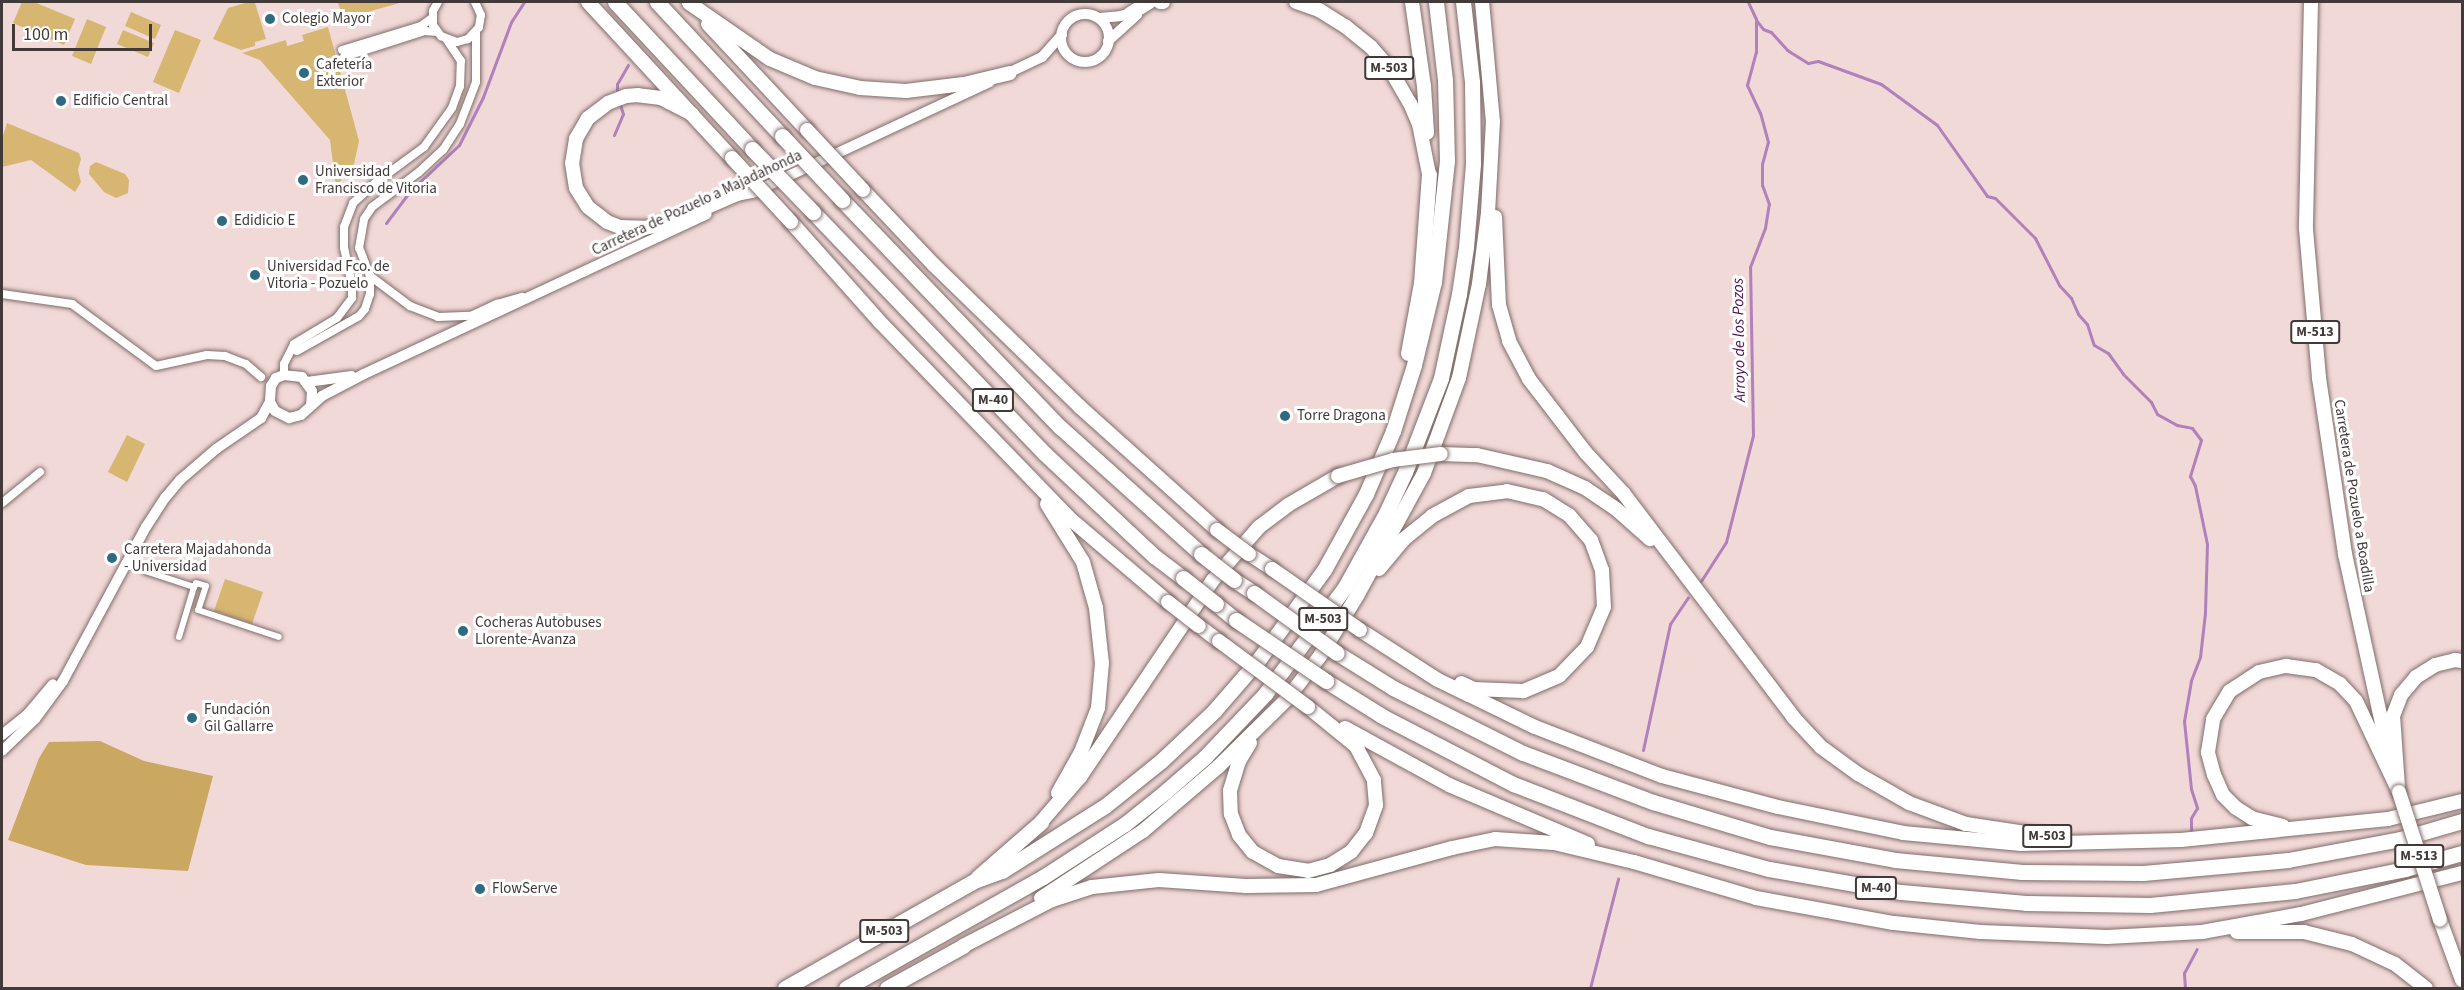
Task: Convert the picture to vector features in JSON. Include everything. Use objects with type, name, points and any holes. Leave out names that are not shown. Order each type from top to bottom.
[{"type":"highway","name":"M-40","points":[[615,2],[752,149],[1044,453],[1154,556],[1236,620],[1326,681],[1382,716],[1513,784],[1648,836],[1769,869],[1901,892],[2026,903],[2150,905],[2295,891],[2405,869],[2463,852]]},
{"type":"highway","name":"M-40","points":[[657,2],[842,200],[1060,427],[1201,554],[1337,653],[1393,688],[1523,753],[1653,802],[1770,837],[1895,860],[2022,872],[2143,873],[2288,860],[2400,839],[2463,821]]},
{"type":"highway","name":"M-503","points":[[785,988],[974,881],[1002,871],[1105,806],[1161,761],[1214,711],[1259,659],[1324,570],[1366,494],[1393,431],[1425,325],[1440,242],[1447,161],[1442,50],[1436,2]]},
{"type":"highway","name":"M-503","points":[[846,988],[1043,877],[1125,824],[1205,757],[1265,694],[1345,587],[1380,524],[1405,472],[1441,378],[1459,294],[1468,236],[1473,164],[1472,82],[1463,2]]},
{"type":"highway","name":"M-503","points":[[1366,494],[1391,416],[1414,323],[1426,239],[1429,174]]},
{"type":"highway","name":"M-503","points":[[974,881],[1041,822]]},
{"type":"highway","points":[[887,988],[963,946]]},
{"type":"main road","points":[[588,2],[880,322],[1068,517],[1168,602],[1356,746],[1374,780],[1376,805],[1366,833],[1351,852],[1330,865],[1308,871],[1278,866],[1253,852],[1239,835],[1231,814],[1230,791],[1239,761],[1263,724]]},
{"type":"main road","points":[[688,2],[770,59],[815,78],[849,85],[906,91],[964,84],[1010,73]]},
{"type":"main road","points":[[688,2],[934,265],[1080,407],[1217,530],[1360,630],[1438,680],[1535,727],[1662,777],[1767,804],[1903,833],[2021,843],[2128,842],[2252,835],[2388,819],[2463,799]]},
{"type":"main road","points":[[1130,14],[1158,2]]},
{"type":"main road","name":"M-503","points":[[1296,2],[1319,10],[1345,26],[1371,47],[1390,69],[1410,103],[1419,124],[1429,174]]},
{"type":"main road","name":"M-503","points":[[1412,2],[1424,86],[1429,174]]},
{"type":"main road","name":"M-503","points":[[1482,2],[1496,156],[1495,251],[1499,305],[1509,341],[1528,379],[1551,412],[1624,494],[1793,717],[1821,747],[1858,774],[1909,803],[1966,824],[2037,835],[2128,842]]},
{"type":"main road","name":"Carretera de Pozuelo a Boadilla","points":[[2310,2],[2306,229],[2319,378],[2345,554],[2366,660],[2398,792],[2440,920],[2463,980]]},
{"type":"main road","points":[[692,114],[660,98],[638,95],[608,103],[588,118],[576,138],[572,163],[576,188],[588,207],[607,222],[620,227],[644,228],[670,223],[737,194],[758,190]]},
{"type":"main road","name":"M-503","points":[[963,946],[1096,864],[1143,831],[1191,791],[1263,724],[1287,699],[1320,656],[1357,596],[1424,474],[1459,378],[1479,284],[1488,213],[1493,122]]},
{"type":"main road","name":"M-503","points":[[1041,822],[1080,777],[1213,580],[1259,527],[1288,505],[1338,476],[1393,460],[1441,454],[1477,455],[1547,471],[1585,488],[1615,508],[1672,559]]},
{"type":"main road","points":[[1028,475],[1083,562],[1096,608],[1102,663],[1098,708],[1081,752],[1041,822]]},
{"type":"main road","points":[[1357,596],[1404,539],[1432,516],[1469,496],[1507,491],[1543,499],[1569,514],[1591,540],[1602,570],[1604,607],[1587,647],[1559,676],[1523,691],[1474,689],[1407,659]]},
{"type":"main road","points":[[2398,792],[2393,716],[2402,695],[2416,676],[2435,665],[2455,660],[2463,662]]},
{"type":"main road","points":[[2304,828],[2272,825],[2252,818],[2236,808],[2223,795],[2214,775],[2208,752],[2213,718],[2230,691],[2259,672],[2286,666],[2316,670],[2340,684],[2356,701],[2398,792]]},
{"type":"main road","points":[[1308,707],[1449,785],[1634,862]]},
{"type":"main road","points":[[963,946],[1052,900],[1092,887],[1159,880],[1264,887],[1316,885],[1452,848],[1495,840],[1554,843],[1634,862],[1756,897],[1894,923],[1981,932],[2107,937],[2202,932],[2304,932],[2352,944],[2395,964],[2426,988]]},
{"type":"main road","points":[[2202,932],[2301,914],[2463,873]]},
{"type":"street","points":[[437,32],[424,31],[343,54],[422,26],[432,18],[438,2]]},
{"type":"street","points":[[297,351],[359,316],[369,301],[370,276],[359,248],[364,219],[372,207],[436,156],[460,124],[476,82],[476,32],[481,15],[476,2]]},
{"type":"street","points":[[1130,14],[1099,18],[1091,15],[1076,16],[1069,21],[1062,35],[1062,43],[1069,57],[1091,62],[1103,54],[1108,42],[1123,26],[1158,2]]},
{"type":"street","points":[[269,390],[280,377],[294,344],[338,318],[352,298],[352,285],[344,248],[344,227],[353,203],[375,183],[424,147],[452,108],[460,86],[461,60],[446,39],[437,32],[432,18]]},
{"type":"street","points":[[1099,18],[1108,32],[1108,42]]},
{"type":"street","points":[[446,39],[457,42],[468,39],[476,32]]},
{"type":"street","name":"Carretera de Pozuelo a Majadahonda","points":[[311,406],[322,396],[364,374],[1010,73],[1042,57],[1062,35]]},
{"type":"street","name":"Carretera de Pozuelo a Majadahonda","points":[[1042,57],[1069,57]]},
{"type":"street","points":[[370,276],[410,306],[438,317],[471,316],[497,304],[531,296]]},
{"type":"street","points":[[2,294],[72,304],[156,366],[207,355],[225,356],[246,364],[261,377],[269,390],[270,402],[275,411],[284,417]]},
{"type":"street","name":"Carretera de Pozuelo a Majadahonda","points":[[307,382],[364,374]]},
{"type":"street","points":[[252,425],[284,417],[301,416],[311,406],[312,391],[307,382],[298,376],[261,377]]},
{"type":"street","points":[[2,751],[47,704],[87,638],[159,505],[190,470],[264,415],[270,402]]},
{"type":"street","points":[[2,503],[40,472]]},
{"type":"street","points":[[145,571],[194,587]]},
{"type":"street","points":[[179,637],[186,607],[196,583],[206,586],[198,612]]},
{"type":"street","points":[[186,607],[279,637]]},
{"type":"street","points":[[2,735],[27,715],[48,691],[87,638]]},
{"type":"shaded area","points":[[22,2],[34,2],[75,19],[64,45],[13,23]]},
{"type":"shaded area","points":[[249,2],[255,3],[266,39],[255,42],[255,46],[241,50],[213,39],[228,8]]},
{"type":"shaded area","points":[[338,2],[403,2],[343,19]]},
{"type":"shaded area","points":[[131,12],[161,25],[155,39],[125,26]]},
{"type":"shaded area","points":[[87,19],[106,27],[91,64],[72,56]]},
{"type":"shaded area","points":[[328,27],[359,141],[354,164],[336,187],[330,140],[260,60],[242,53],[286,40],[287,46],[304,41],[302,35]]},
{"type":"shaded area","points":[[123,30],[154,43],[148,57],[117,44]]},
{"type":"shaded area","points":[[175,30],[201,40],[179,93],[153,82]]},
{"type":"shaded area","points":[[7,123],[79,153],[81,159],[78,170],[81,182],[75,192],[31,160],[2,167],[2,139]]},
{"type":"shaded area","points":[[96,162],[125,174],[129,180],[128,193],[116,198],[104,192],[89,174],[90,166]]},
{"type":"shaded area","points":[[127,435],[145,444],[127,482],[108,472]]},
{"type":"shaded area","points":[[225,579],[263,592],[252,624],[214,611]]},
{"type":"shaded area","points":[[100,741],[144,761],[213,776],[188,871],[86,865],[8,840],[39,758],[49,742]]},
{"type":"waterway","points":[[386,223],[409,192],[459,145],[483,97],[511,22],[524,2]]},
{"type":"waterway","name":"Arroyo de los Pozos","points":[[1701,581],[1726,542],[1753,435],[1750,267],[1765,228],[1769,204],[1762,185],[1762,164],[1768,142],[1760,113],[1747,85],[1756,52],[1756,19],[1748,2]]},
{"type":"waterway","points":[[1756,20],[1763,29],[1771,32],[1787,50],[1808,63],[1818,61],[1881,84],[1937,125],[1987,196],[1995,198],[2035,238],[2059,285],[2071,298],[2078,314],[2087,324],[2094,345],[2108,353],[2123,374],[2151,402],[2157,414],[2177,425],[2192,428],[2201,440],[2190,476],[2195,486],[2207,544],[2205,613],[2200,657],[2191,681],[2184,721],[2191,789],[2197,808],[2191,818],[2191,830]]},
{"type":"waterway","points":[[617,93],[617,84],[628,65]]},
{"type":"waterway","points":[[614,135],[623,114],[620,104]]},
{"type":"waterway","points":[[1643,750],[1670,624],[1688,597]]},
{"type":"waterway","points":[[1590,988],[1618,879]]},
{"type":"waterway","points":[[2185,988],[2184,973],[2197,949]]},
{"type":"place","name":"Colegio Mayor","points":[[270,19]]},
{"type":"place","name":"Cafetería Exterior","points":[[304,73]]},
{"type":"place","name":"Edificio Central","points":[[61,101]]},
{"type":"place","name":"Universidad Francisco de Vitoria","points":[[303,180]]},
{"type":"place","name":"Edidicio E","points":[[222,221]]},
{"type":"place","name":"Universidad Fco. de Vitoria - Pozuelo","points":[[255,275]]},
{"type":"place","name":"Torre Dragona","points":[[1285,416]]},
{"type":"place","name":"Carretera Majadahonda - Universidad","points":[[112,558]]},
{"type":"place","name":"Cocheras Autobuses Llorente-Avanza","points":[[463,631]]},
{"type":"place","name":"Fundación Gil Gallarre","points":[[192,718]]},
{"type":"place","name":"FlowServe","points":[[480,889]]}]
